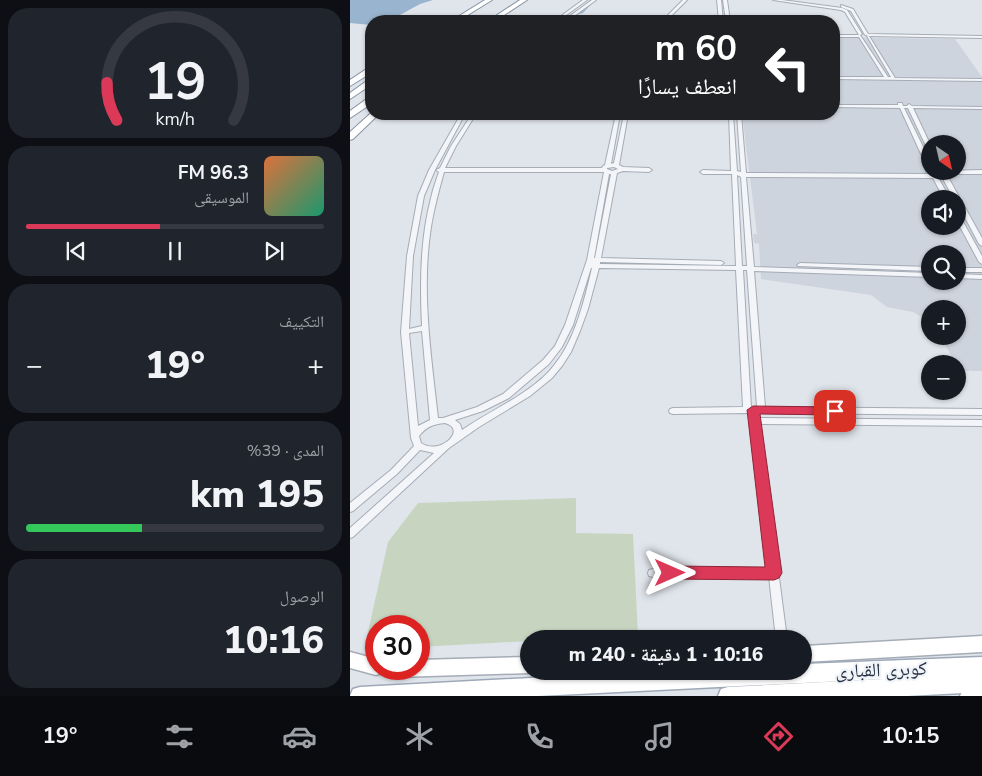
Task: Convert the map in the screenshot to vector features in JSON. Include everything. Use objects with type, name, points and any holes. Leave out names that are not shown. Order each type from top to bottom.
[{"type":"highway","points":[[466,15],[492,2]]},
{"type":"highway","points":[[475,15],[492,2]]},
{"type":"highway","points":[[503,15],[526,3]]},
{"type":"highway","points":[[511,15],[526,3]]},
{"type":"highway","points":[[350,84],[365,74]]},
{"type":"highway","points":[[350,97],[365,86]]},
{"type":"highway","points":[[350,115],[365,104]]},
{"type":"highway","points":[[350,137],[368,120]]},
{"type":"main road","name":"كوبرى القبارى","points":[[360,696],[825,672],[982,666]]},
{"type":"main road","name":"كوبرى القبارى","points":[[728,696],[982,682]]},
{"type":"street","points":[[564,15],[585,0]]},
{"type":"street","points":[[573,15],[594,0]]},
{"type":"street","points":[[664,15],[678,0]]},
{"type":"street","points":[[670,15],[685,0]]},
{"type":"street","points":[[719,0],[720,15]]},
{"type":"street","points":[[725,0],[727,15]]},
{"type":"street","points":[[775,0],[846,11],[894,79]]},
{"type":"street","points":[[790,0],[850,9],[887,79]]},
{"type":"street","points":[[840,35],[982,38]]},
{"type":"street","points":[[840,79],[916,80]]},
{"type":"street","points":[[845,79],[982,81]]},
{"type":"street","points":[[840,105],[982,107]]},
{"type":"street","points":[[901,106],[921,148]]},
{"type":"street","points":[[910,106],[924,135]]},
{"type":"street","points":[[419,446],[415,436],[405,332],[407,281],[421,196],[460,120]]},
{"type":"street","points":[[434,421],[425,328],[425,254],[434,196],[443,168],[471,120]]},
{"type":"street","points":[[419,446],[432,450],[451,443],[472,427],[520,399],[557,367],[566,353],[586,310],[611,169],[617,120]]},
{"type":"street","points":[[611,169],[624,120]]},
{"type":"street","points":[[730,120],[738,265],[781,630]]},
{"type":"street","points":[[740,120],[751,266],[754,410]]},
{"type":"street","points":[[434,168],[650,170]]},
{"type":"street","points":[[703,172],[921,174]]},
{"type":"street","points":[[966,174],[982,174]]},
{"type":"street","points":[[966,215],[982,244]]},
{"type":"street","points":[[966,233],[982,262]]},
{"type":"street","points":[[593,263],[738,265],[921,275]]},
{"type":"street","points":[[415,436],[420,429],[434,421],[444,420],[494,403],[517,388],[546,362],[567,332],[593,263]]},
{"type":"street","points":[[751,266],[921,269]]},
{"type":"street","points":[[966,271],[982,273]]},
{"type":"street","points":[[966,275],[982,273]]},
{"type":"street","points":[[405,332],[425,328]]},
{"type":"street","points":[[673,411],[982,412]]},
{"type":"street","points":[[350,534],[458,436],[458,427],[444,420]]},
{"type":"street","points":[[756,421],[982,423]]},
{"type":"street","points":[[350,508],[394,472],[419,446]]},
{"type":"street","points":[[653,573],[774,573]]},
{"type":"street","points":[[812,654],[982,644]]},
{"type":"street","points":[[350,660],[365,664]]},
{"type":"street","points":[[430,668],[520,665]]},
{"type":"street","points":[[969,696],[982,695]]},
{"type":"shaded area","points":[[840,37],[955,39],[982,77],[982,371],[966,371],[966,355],[951,355],[945,345],[966,345],[966,300],[921,300],[921,317],[913,312],[887,307],[871,295],[761,279],[759,244],[754,243],[753,234],[757,234],[743,120],[840,120]]},
{"type":"green space","points":[[576,498],[576,533],[633,534],[638,630],[520,630],[520,641],[430,646],[430,615],[372,615],[388,542],[418,503]]},
{"type":"water","points":[[350,0],[433,0],[420,4],[400,15],[365,15],[365,24],[350,23]]},
{"type":"waterway","points":[[574,15],[581,12],[593,0]]},
{"type":"route","points":[[670,573],[774,573],[756,421],[753,410],[835,411]]}]
